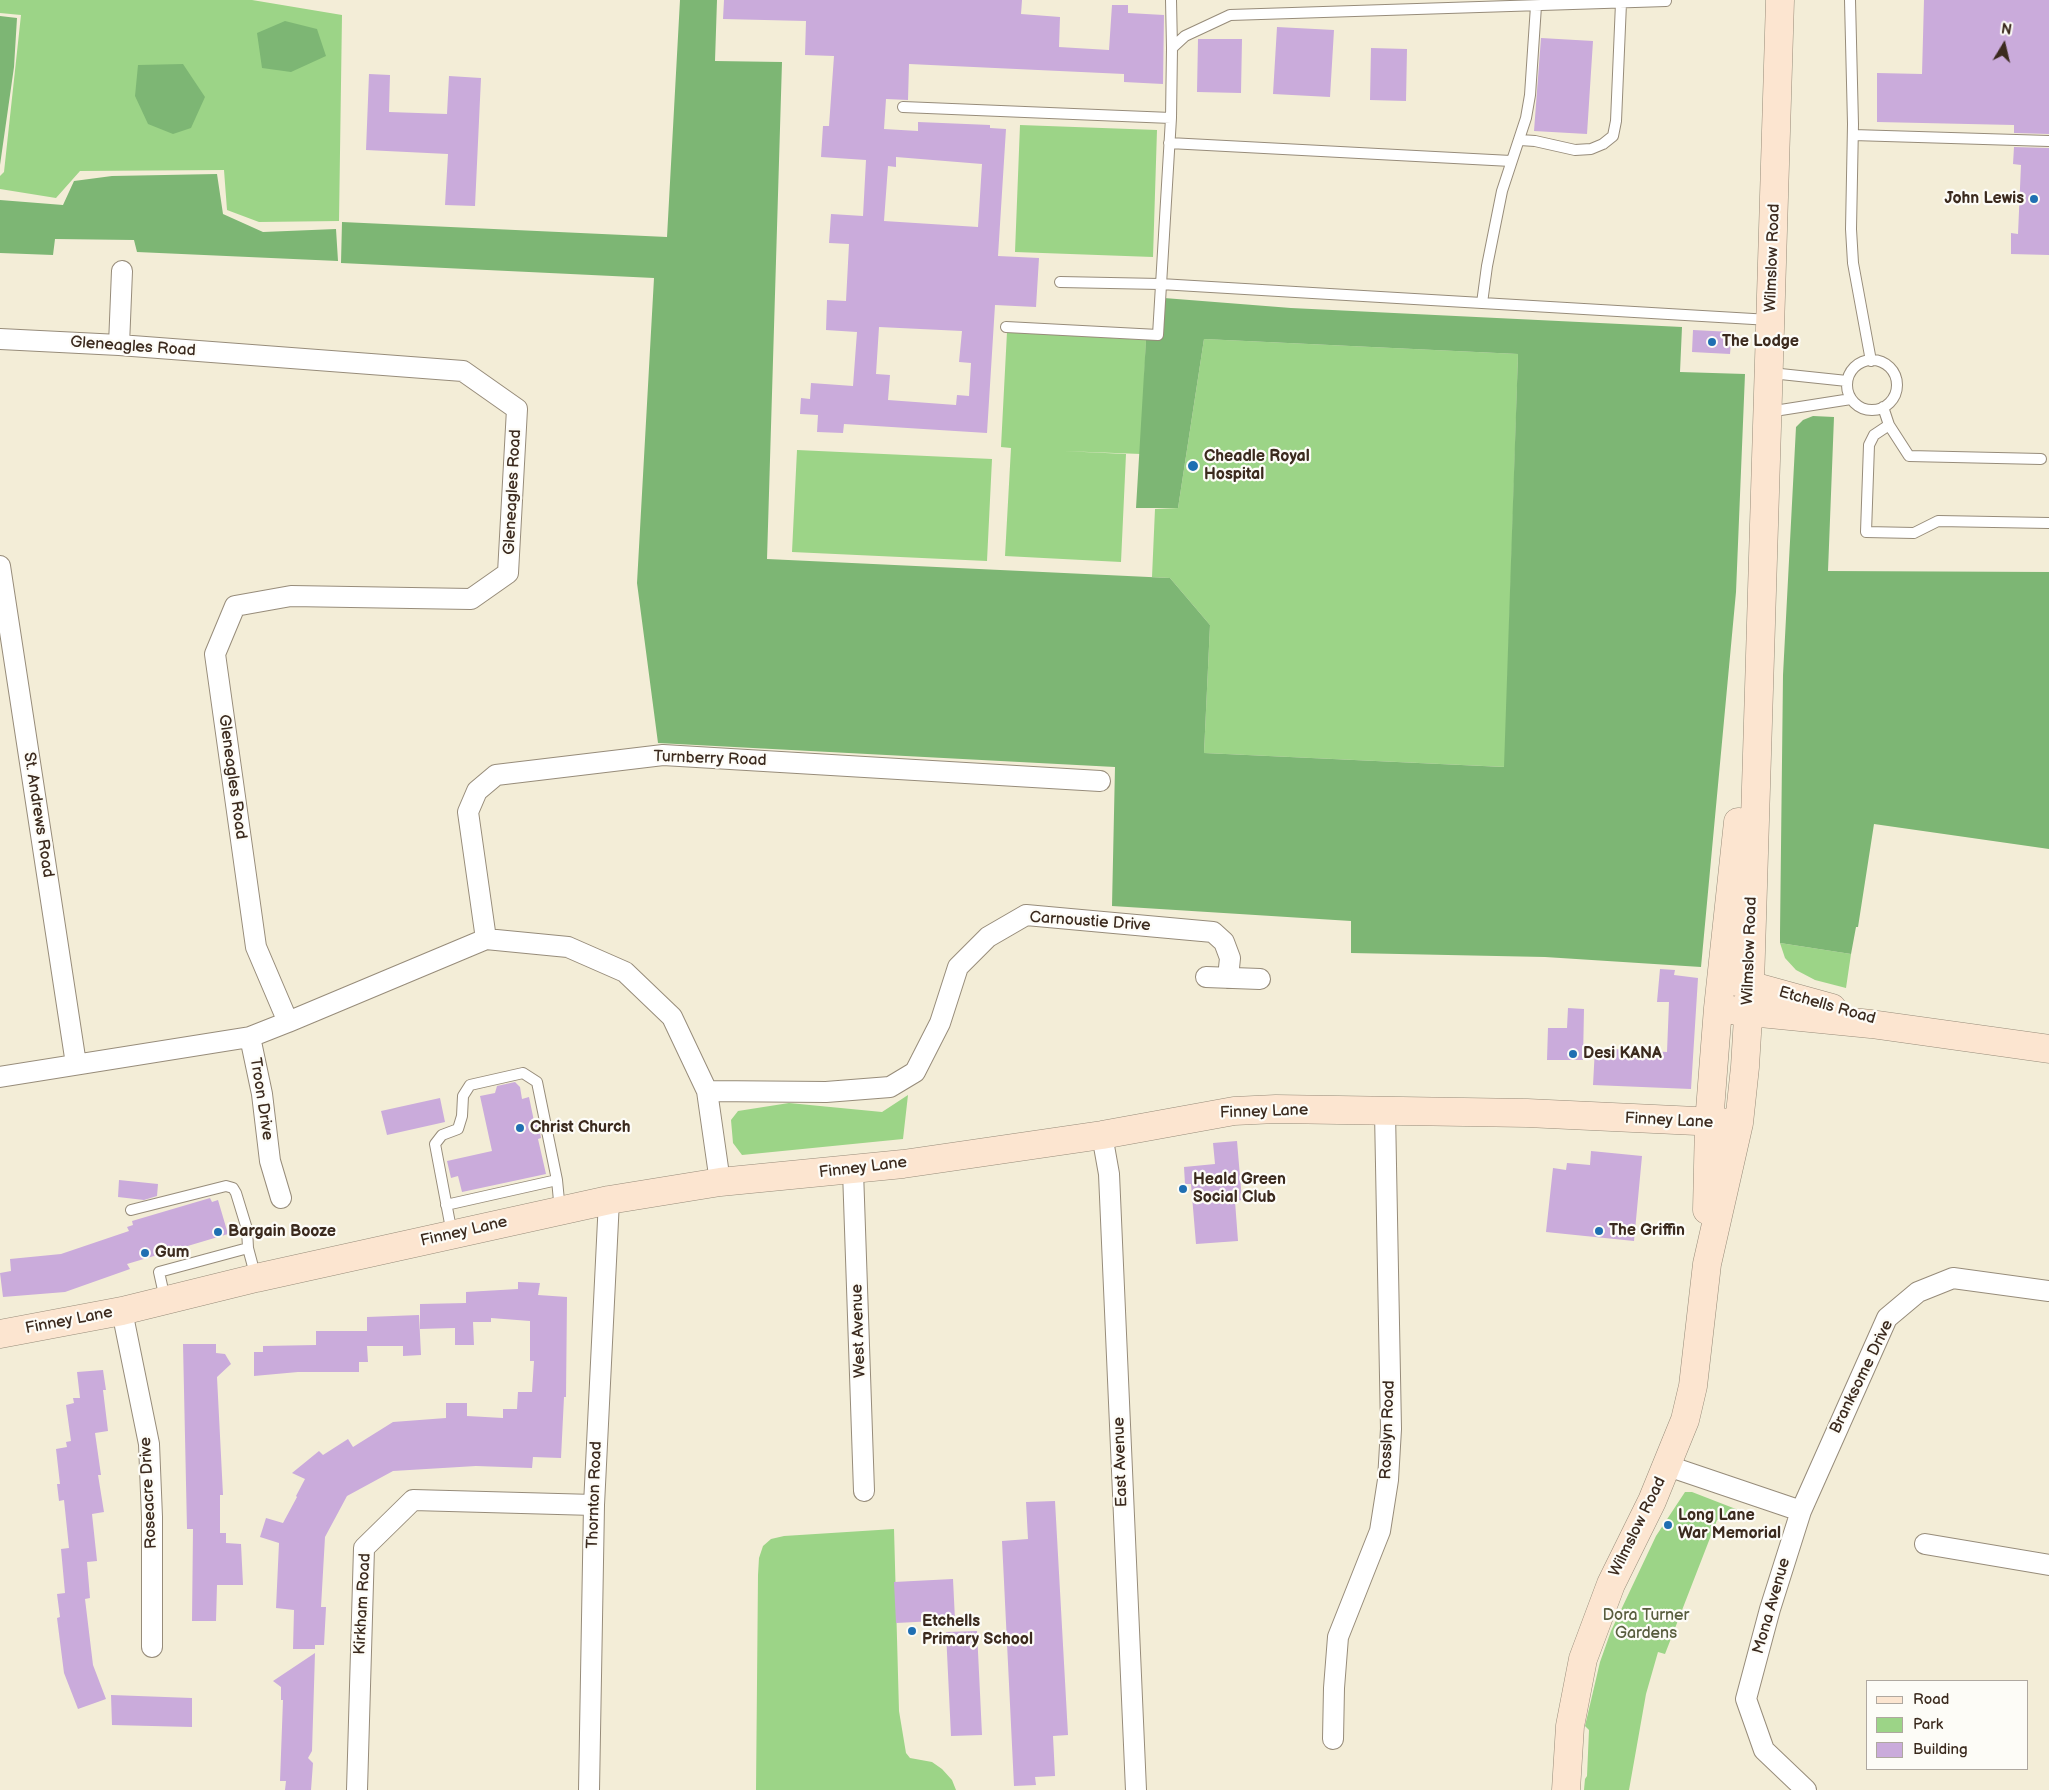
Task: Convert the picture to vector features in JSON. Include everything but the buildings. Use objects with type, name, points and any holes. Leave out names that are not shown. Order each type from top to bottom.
[{"type":"main road","name":"Wilmslow Road","points":[[1566,1790],[1574,1697],[1583,1659],[1611,1584],[1668,1466],[1685,1420],[1693,1386],[1708,1264],[1739,1124],[1745,1067],[1750,984],[1780,0]]},
{"type":"main road","name":"Wilmslow Road","points":[[1708,1264],[1709,1123],[1718,1008],[1761,635]]},
{"type":"main road","name":"Etchells Road","points":[[1722,979],[1750,984],[1903,1028]]},
{"type":"main road","name":"Etchells Road","points":[[1718,1008],[1871,1024],[2049,1048]]},
{"type":"main road","points":[[1745,1067],[1759,1041],[1771,1033],[1798,1023],[1871,1024]]},
{"type":"main road","name":"Finney Lane","points":[[0,1334],[122,1311],[256,1278],[609,1200],[720,1182],[853,1171],[1102,1135],[1234,1111],[1276,1109],[1526,1113],[1739,1124]]},
{"type":"street","points":[[118,345],[122,271]]},
{"type":"street","name":"Gleneagles Road","points":[[0,339],[118,345],[463,371],[517,409],[508,573],[471,599],[291,596],[235,606],[215,654],[256,947],[288,1022]]},
{"type":"street","name":"St. Andrews Road","points":[[0,566],[76,1064]]},
{"type":"street","name":"Turnberry Road","points":[[486,939],[468,812],[477,791],[496,775],[664,755],[1100,781]]},
{"type":"street","name":"Carnoustie Drive","points":[[707,1091],[826,1092],[890,1087],[915,1072],[940,1023],[958,967],[988,937],[1026,915],[1213,932],[1224,942],[1230,958],[1228,978]]},
{"type":"street","points":[[0,1077],[250,1038],[486,939],[568,947],[625,972],[672,1017],[707,1091],[720,1182]]},
{"type":"street","points":[[1206,977],[1260,979]]},
{"type":"street","name":"Troon Drive","points":[[250,1038],[262,1094],[262,1163],[281,1198]]},
{"type":"street","name":"Rosslyn Road","points":[[1333,1739],[1338,1637],[1380,1530],[1388,1480],[1390,1429],[1386,1112]]},
{"type":"street","name":"East Avenue","points":[[1102,1135],[1109,1174],[1136,1790]]},
{"type":"street","name":"West Avenue","points":[[853,1171],[864,1491]]},
{"type":"street","name":"Thornton Road","points":[[589,1790],[594,1505],[609,1200]]},
{"type":"street","name":"Branksome Drive","points":[[1801,1511],[1887,1318],[1918,1292],[1953,1278],[2049,1292]]},
{"type":"street","name":"Roseacre Drive","points":[[122,1311],[149,1444],[152,1517],[152,1647]]},
{"type":"street","points":[[1668,1466],[1801,1511]]},
{"type":"street","name":"Kirkham Road","points":[[357,1790],[364,1548],[413,1500],[594,1505]]},
{"type":"street","name":"Mona Avenue","points":[[1801,1511],[1770,1609],[1746,1699],[1764,1750],[1806,1790]]},
{"type":"street","points":[[1924,1544],[2049,1565]]},
{"type":"lane","points":[[1006,327],[1158,335],[1171,118],[1171,0]]},
{"type":"lane","points":[[1850,0],[1853,135],[1851,228],[1853,263],[1871,360]]},
{"type":"lane","points":[[1172,48],[1185,36],[1230,15],[1666,2]]},
{"type":"lane","points":[[1520,140],[1536,141],[1575,150],[1591,149],[1603,144],[1613,136],[1616,121],[1621,3]]},
{"type":"lane","points":[[1482,303],[1493,229],[1502,191],[1520,140],[1530,95],[1536,6]]},
{"type":"lane","points":[[903,107],[1171,118]]},
{"type":"lane","points":[[1853,135],[2049,141]]},
{"type":"lane","points":[[1169,143],[1512,162]]},
{"type":"lane","points":[[1060,282],[1160,284],[1771,320]]},
{"type":"lane","points":[[1871,360],[1888,367],[1895,377],[1896,390],[1893,397],[1883,408],[1876,410],[1861,408],[1851,399],[1847,390],[1847,382],[1855,367],[1871,360]]},
{"type":"lane","points":[[1770,372],[1847,382]]},
{"type":"lane","points":[[1768,412],[1851,399]]},
{"type":"lane","points":[[1883,408],[1889,425],[1909,456],[2041,459]]},
{"type":"lane","points":[[1889,425],[1874,435],[1869,445],[1866,532],[1914,532],[1938,521],[2049,523]]},
{"type":"lane","points":[[452,1235],[435,1144],[442,1135],[458,1129],[462,1116],[463,1096],[470,1085],[523,1073],[537,1082],[557,1180],[560,1211]]},
{"type":"lane","points":[[446,1205],[557,1180]]},
{"type":"lane","points":[[130,1210],[226,1186],[233,1188],[246,1229],[248,1248],[256,1278]]},
{"type":"lane","points":[[165,1300],[159,1272],[248,1248]]},
{"type":"green space","points":[[0,0],[252,0],[342,15],[339,221],[259,222],[227,210],[224,170],[80,171],[56,198],[0,189],[0,176],[4,172],[21,15],[0,13]]},
{"type":"green space","points":[[680,0],[717,0],[715,61],[782,62],[767,559],[1170,578],[1210,625],[1204,753],[1504,767],[1518,354],[1204,339],[1178,508],[1136,508],[1146,340],[1160,335],[1164,298],[1291,308],[1682,327],[1680,372],[1745,374],[1736,592],[1701,967],[1545,957],[1351,953],[1351,921],[1112,906],[1115,767],[658,743],[637,583],[654,278],[341,263],[342,222],[667,237]]},
{"type":"green space","points":[[0,16],[17,18],[14,67],[0,165]]},
{"type":"green space","points":[[285,21],[317,29],[326,56],[291,72],[262,68],[257,33]]},
{"type":"green space","points":[[183,64],[205,97],[191,128],[173,134],[148,124],[135,96],[138,65]]},
{"type":"green space","points":[[1020,125],[1157,130],[1153,257],[1015,252]]},
{"type":"green space","points":[[217,174],[223,214],[263,232],[336,229],[338,261],[137,252],[134,240],[55,239],[53,255],[0,253],[0,200],[63,205],[74,181],[112,176]]},
{"type":"green space","points":[[1007,332],[1146,340],[1141,454],[1063,451],[1126,454],[1121,562],[1005,556],[1011,448],[1001,447]]},
{"type":"green space","points":[[1204,339],[1518,354],[1505,767],[1204,753],[1210,625],[1170,578],[1152,577],[1155,509],[1178,508]]},
{"type":"green space","points":[[1813,416],[1834,417],[1828,571],[2049,572],[2049,849],[1874,824],[1858,927],[1856,927],[1851,954],[1780,943],[1783,675],[1796,427],[1803,420]]},
{"type":"green space","points":[[797,450],[992,459],[987,561],[792,552]]},
{"type":"green space","points":[[1780,943],[1851,954],[1846,988],[1815,980],[1796,970],[1785,958]]},
{"type":"green space","points":[[908,1095],[903,1139],[742,1155],[733,1143],[731,1120],[738,1111],[789,1103],[882,1112]]},
{"type":"green space","name":"Dora Turner Gardens","points":[[1685,1492],[1692,1492],[1741,1511],[1717,1520],[1665,1654],[1658,1652],[1646,1694],[1629,1790],[1584,1790],[1587,1776],[1589,1730],[1585,1726],[1600,1662],[1611,1631],[1656,1536]]},
{"type":"green space","points":[[894,1529],[899,1711],[906,1753],[910,1758],[932,1762],[942,1769],[952,1780],[956,1790],[756,1790],[758,1575],[759,1558],[763,1546],[771,1539],[784,1536]]},
{"type":"place","name":"John Lewis","points":[[2034,199]]},
{"type":"place","name":"The Lodge","points":[[1712,342]]},
{"type":"place","name":"Cheadle Royal Hospital","points":[[1193,466]]},
{"type":"place","name":"Desi KANA","points":[[1573,1054]]},
{"type":"place","name":"Christ Church","points":[[520,1128]]},
{"type":"place","name":"Heald Green Social Club","points":[[1183,1189]]},
{"type":"place","name":"The Griffin","points":[[1599,1231]]},
{"type":"place","name":"Bargain Booze","points":[[218,1232]]},
{"type":"place","name":"Gum","points":[[145,1253]]},
{"type":"place","name":"Long Lane War Memorial","points":[[1668,1525]]},
{"type":"place","name":"Etchells Primary School","points":[[912,1631]]}]
